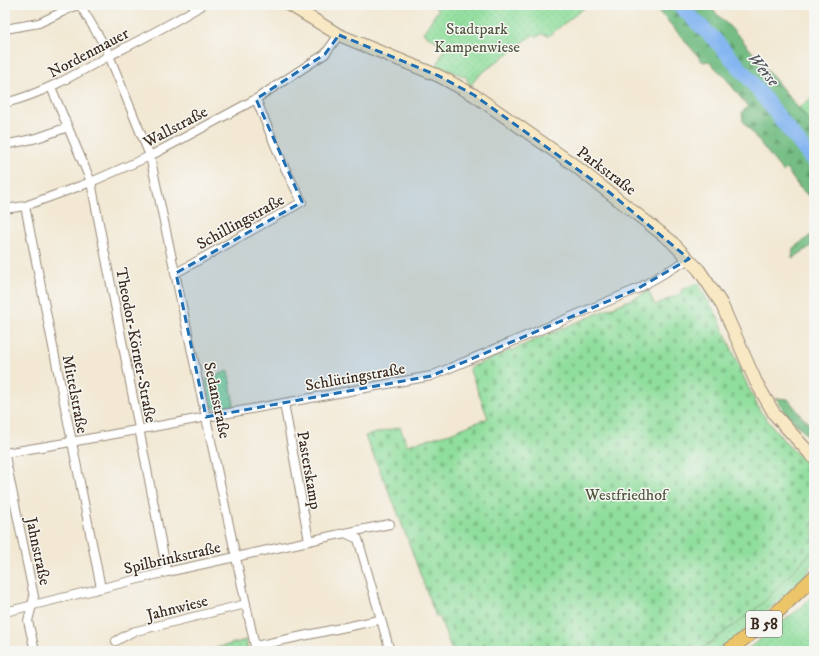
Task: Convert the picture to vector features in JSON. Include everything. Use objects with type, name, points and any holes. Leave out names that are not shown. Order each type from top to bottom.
[{"type":"main road","name":"B 58","points":[[728,651],[770,618],[814,577]]},
{"type":"street","points":[[5,29],[39,23],[79,5]]},
{"type":"street","name":"Sedanstraße","points":[[79,5],[110,56],[150,156],[256,648]]},
{"type":"street","name":"Nordenmauer","points":[[5,103],[21,99],[51,87],[174,22],[202,5]]},
{"type":"street","name":"Parkstraße","points":[[290,5],[339,35],[439,76],[474,95],[528,131],[604,187],[667,237],[705,278],[721,303],[756,382],[775,415],[814,458]]},
{"type":"street","name":"Wallstraße","points":[[5,209],[25,206],[91,182],[150,156],[256,99],[325,54],[339,35]]},
{"type":"street","name":"Theodor-Körner-Straße","points":[[51,87],[91,182],[167,572]]},
{"type":"street","name":"Schillingstraße","points":[[176,273],[302,202],[282,162],[256,99]]},
{"type":"street","points":[[5,145],[38,138],[68,127]]},
{"type":"street","name":"Mittelstraße","points":[[25,206],[101,588]]},
{"type":"street","name":"Schlütingstraße","points":[[5,453],[431,376],[637,289],[689,259]]},
{"type":"street","name":"Pasterskamp","points":[[284,403],[309,541]]},
{"type":"street","name":"Jahnstraße","points":[[5,456],[34,597],[28,621],[35,651]]},
{"type":"street","name":"Spilbrinkstraße","points":[[5,612],[167,572],[390,524]]},
{"type":"street","points":[[346,533],[358,539],[379,620],[390,651]]},
{"type":"street","name":"Jahnwiese","points":[[116,641],[132,632],[246,604]]},
{"type":"street","points":[[256,648],[379,620]]},
{"type":"highlighted area","points":[[339,35],[439,76],[474,95],[609,192],[689,259],[637,289],[431,376],[206,417],[176,273],[302,202],[256,99],[325,54]]},
{"type":"green space","name":"Stadtpark Kampenwiese","points":[[432,5],[588,5],[548,36],[542,34],[537,37],[534,34],[478,76],[470,86],[466,77],[437,66],[445,46],[423,33],[438,10]]},
{"type":"green space","points":[[651,5],[673,5],[714,43],[744,77],[777,123],[814,167],[814,201],[799,187],[786,169],[783,172],[743,121],[742,112],[748,107],[724,76],[708,61],[703,62],[666,19]]},
{"type":"green space","points":[[685,5],[708,5],[739,36],[814,127],[814,157],[749,73]]},
{"type":"green space","points":[[814,96],[814,127],[799,108]]},
{"type":"green space","points":[[814,233],[814,244],[792,259],[793,248]]},
{"type":"green space","name":"Westfriedhof","points":[[697,283],[718,317],[760,411],[785,442],[814,471],[814,549],[762,604],[699,651],[452,651],[439,616],[436,617],[396,508],[365,436],[400,427],[407,445],[450,433],[488,418],[469,368],[639,296],[648,290],[655,305],[682,293],[681,290]]},
{"type":"green space","points":[[228,371],[234,405],[215,408],[211,405],[206,380]]},
{"type":"green space","points":[[776,398],[788,399],[802,417],[814,427],[814,442],[787,415]]},
{"type":"green space","points":[[814,549],[814,561],[807,574],[759,619],[718,651],[699,651],[762,604]]},
{"type":"green space","points":[[814,594],[814,651],[745,651],[800,608]]},
{"type":"green space","points":[[246,640],[248,651],[205,651]]},
{"type":"waterway","name":"Werse","points":[[679,5],[715,40],[747,76],[814,162]]}]
